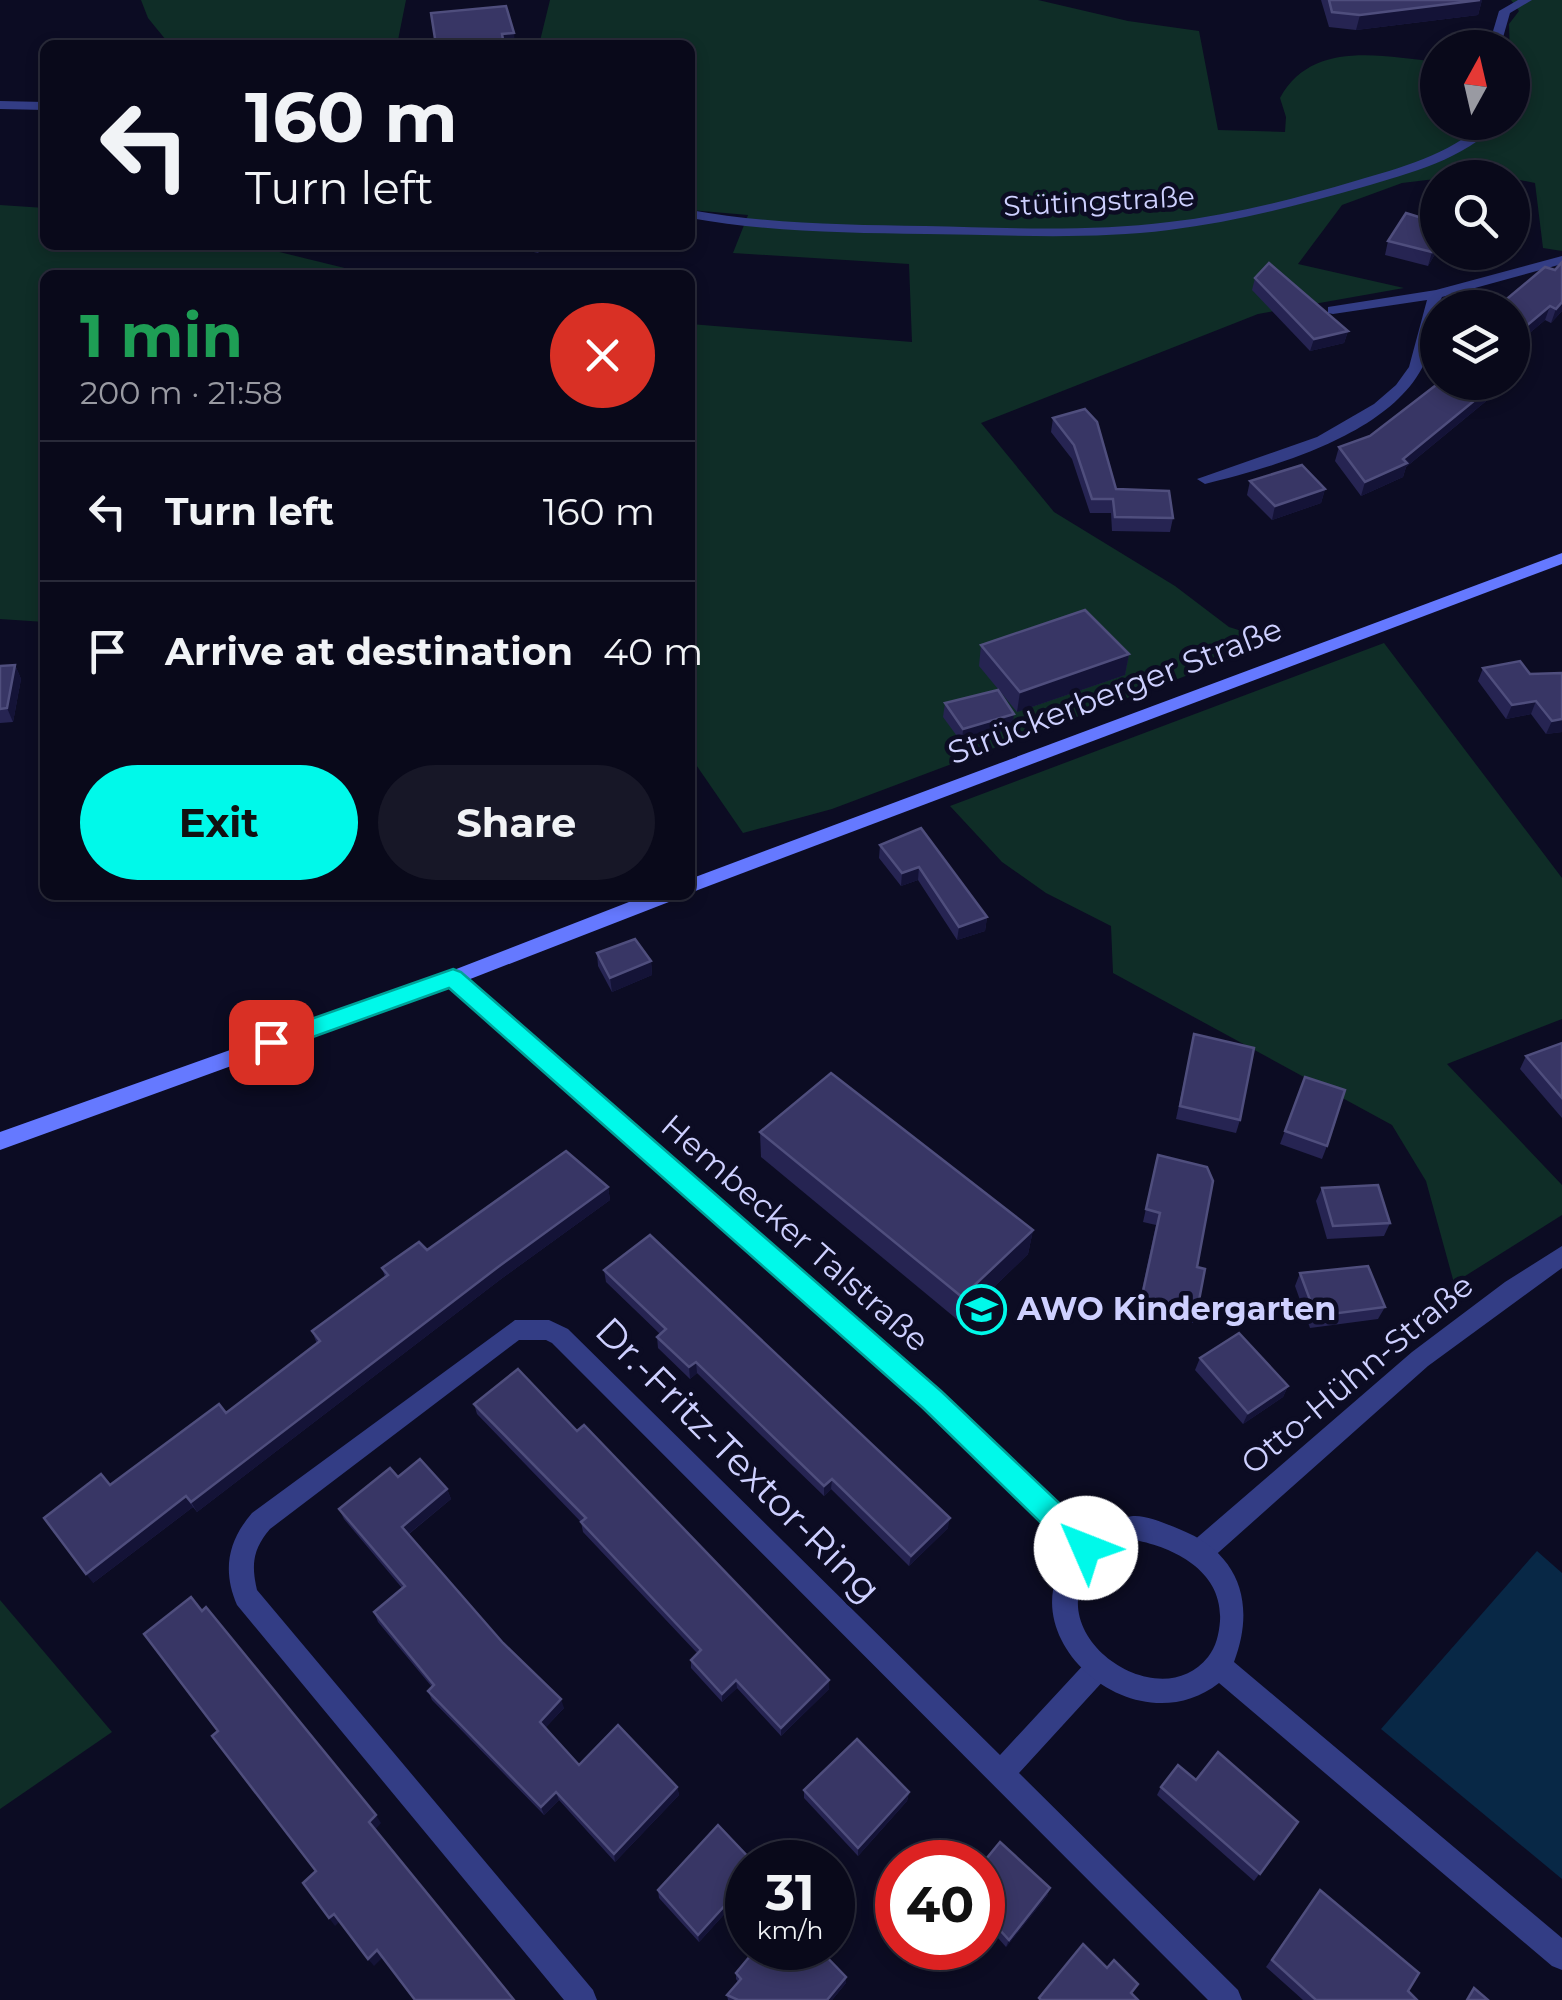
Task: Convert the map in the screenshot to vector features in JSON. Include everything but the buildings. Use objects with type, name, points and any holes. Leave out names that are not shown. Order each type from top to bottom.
[{"type":"main road","name":"Strückerberger Straße","points":[[695,884],[1562,558]]},
{"type":"main road","points":[[0,1141],[453,978],[654,900]]},
{"type":"street","points":[[1499,30],[1505,11],[1526,0]]},
{"type":"street","points":[[0,105],[40,106]]},
{"type":"street","name":"Stütingstraße","points":[[695,215],[752,224],[864,229],[1034,232],[1166,226],[1318,196],[1399,172],[1470,140]]},
{"type":"street","points":[[1451,290],[1562,260]]},
{"type":"street","points":[[1333,310],[1420,296]]},
{"type":"street","points":[[1205,479],[1242,472],[1315,443],[1396,397],[1418,364],[1420,353]]},
{"type":"street","name":"Hembecker Talstraße","points":[[453,978],[932,1400],[1086,1548]]},
{"type":"street","name":"Otto-Hühn-Straße","points":[[1200,1551],[1354,1411],[1498,1297],[1562,1256]]},
{"type":"street","name":"Dr.-Fritz-Textor-Ring","points":[[584,2000],[246,1596],[240,1574],[244,1540],[261,1521],[515,1330],[548,1330],[560,1336],[1228,2000]]},
{"type":"street","points":[[1134,1528],[1162,1531],[1200,1551],[1227,1586],[1234,1615],[1231,1642],[1218,1666],[1197,1684],[1169,1692],[1139,1690],[1097,1668],[1078,1646],[1068,1620],[1065,1594],[1072,1568],[1086,1548],[1108,1534],[1134,1528]]},
{"type":"street","points":[[1218,1666],[1562,1956]]},
{"type":"street","points":[[1000,1774],[1097,1668]]},
{"type":"green space","points":[[141,0],[406,0],[398,40],[166,40],[148,18]]},
{"type":"green space","points":[[550,0],[1038,0],[1128,21],[1199,31],[1218,130],[1285,132],[1286,117],[1280,98],[1294,80],[1310,67],[1329,60],[1371,55],[1420,60],[1420,140],[1530,140],[1530,30],[1509,30],[1519,11],[1511,0],[1562,0],[1562,251],[1543,248],[1535,183],[1530,182],[1530,160],[1420,160],[1420,181],[1402,183],[1342,205],[1298,264],[1404,288],[1258,314],[981,423],[1054,512],[1175,586],[1229,627],[1276,642],[832,809],[743,833],[695,763],[695,324],[912,342],[909,264],[733,253],[748,215],[695,210],[695,40],[540,40]]},
{"type":"green space","points":[[0,205],[40,208],[40,250],[271,250],[353,270],[40,270],[40,622],[0,619]]},
{"type":"green space","points":[[1384,643],[1562,878],[1562,1019],[1447,1064],[1562,1185],[1562,1215],[1454,1283],[1426,1181],[1392,1125],[1113,973],[1111,926],[1046,893],[1002,862],[950,806]]},
{"type":"green space","points":[[0,1600],[112,1732],[0,1809]]},
{"type":"water","points":[[1537,1551],[1562,1573],[1562,1879],[1381,1729]]},
{"type":"place","name":"AWO Kindergarten","points":[[982,1309]]},
{"type":"route","points":[[271,1042],[453,978],[932,1400],[1086,1548]]}]
